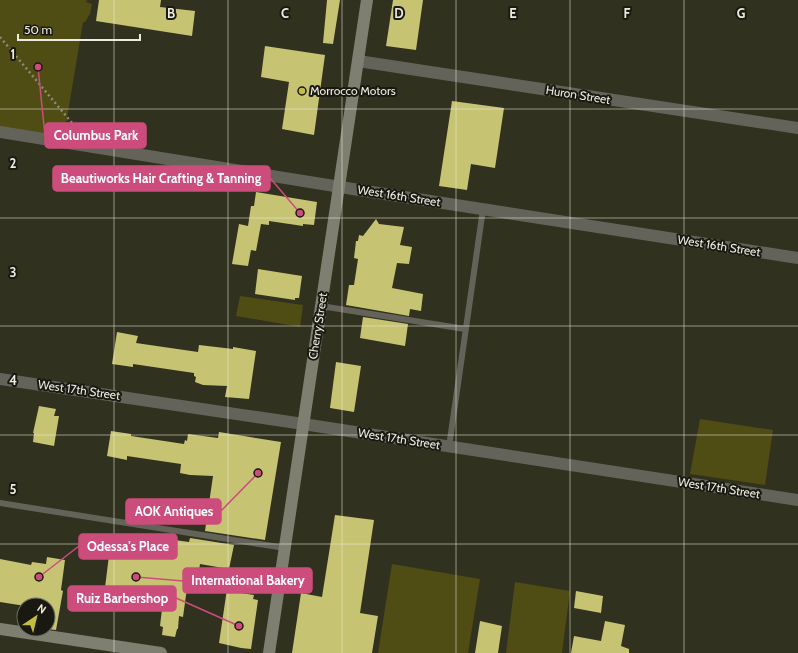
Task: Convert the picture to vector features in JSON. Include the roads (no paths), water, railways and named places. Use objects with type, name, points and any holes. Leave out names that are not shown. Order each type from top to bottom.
[{"type":"street","name":"Cherry Street","points":[[269,653],[367,0]]},
{"type":"street","name":"Huron Street","points":[[358,61],[798,128]]},
{"type":"street","name":"West 16th Street","points":[[0,132],[483,210],[798,258]]},
{"type":"street","name":"West 17th Street","points":[[0,379],[798,500]]},
{"type":"street","points":[[0,629],[138,651],[161,653]]},
{"type":"lane","points":[[449,446],[483,210]]},
{"type":"lane","points":[[321,306],[465,329]]},
{"type":"lane","points":[[0,503],[285,548]]},
{"type":"place","name":"Columbus Park","points":[[38,67]]},
{"type":"place","name":"Morrocco Motors","points":[[302,91]]},
{"type":"place","name":"Beautiworks Hair Crafting & Tanning","points":[[300,213]]},
{"type":"place","name":"AOK Antiques","points":[[258,473]]},
{"type":"place","name":"Odessa's Place","points":[[39,577]]},
{"type":"place","name":"International Bakery","points":[[136,577]]},
{"type":"place","name":"Ruiz Barbershop","points":[[239,626]]}]
